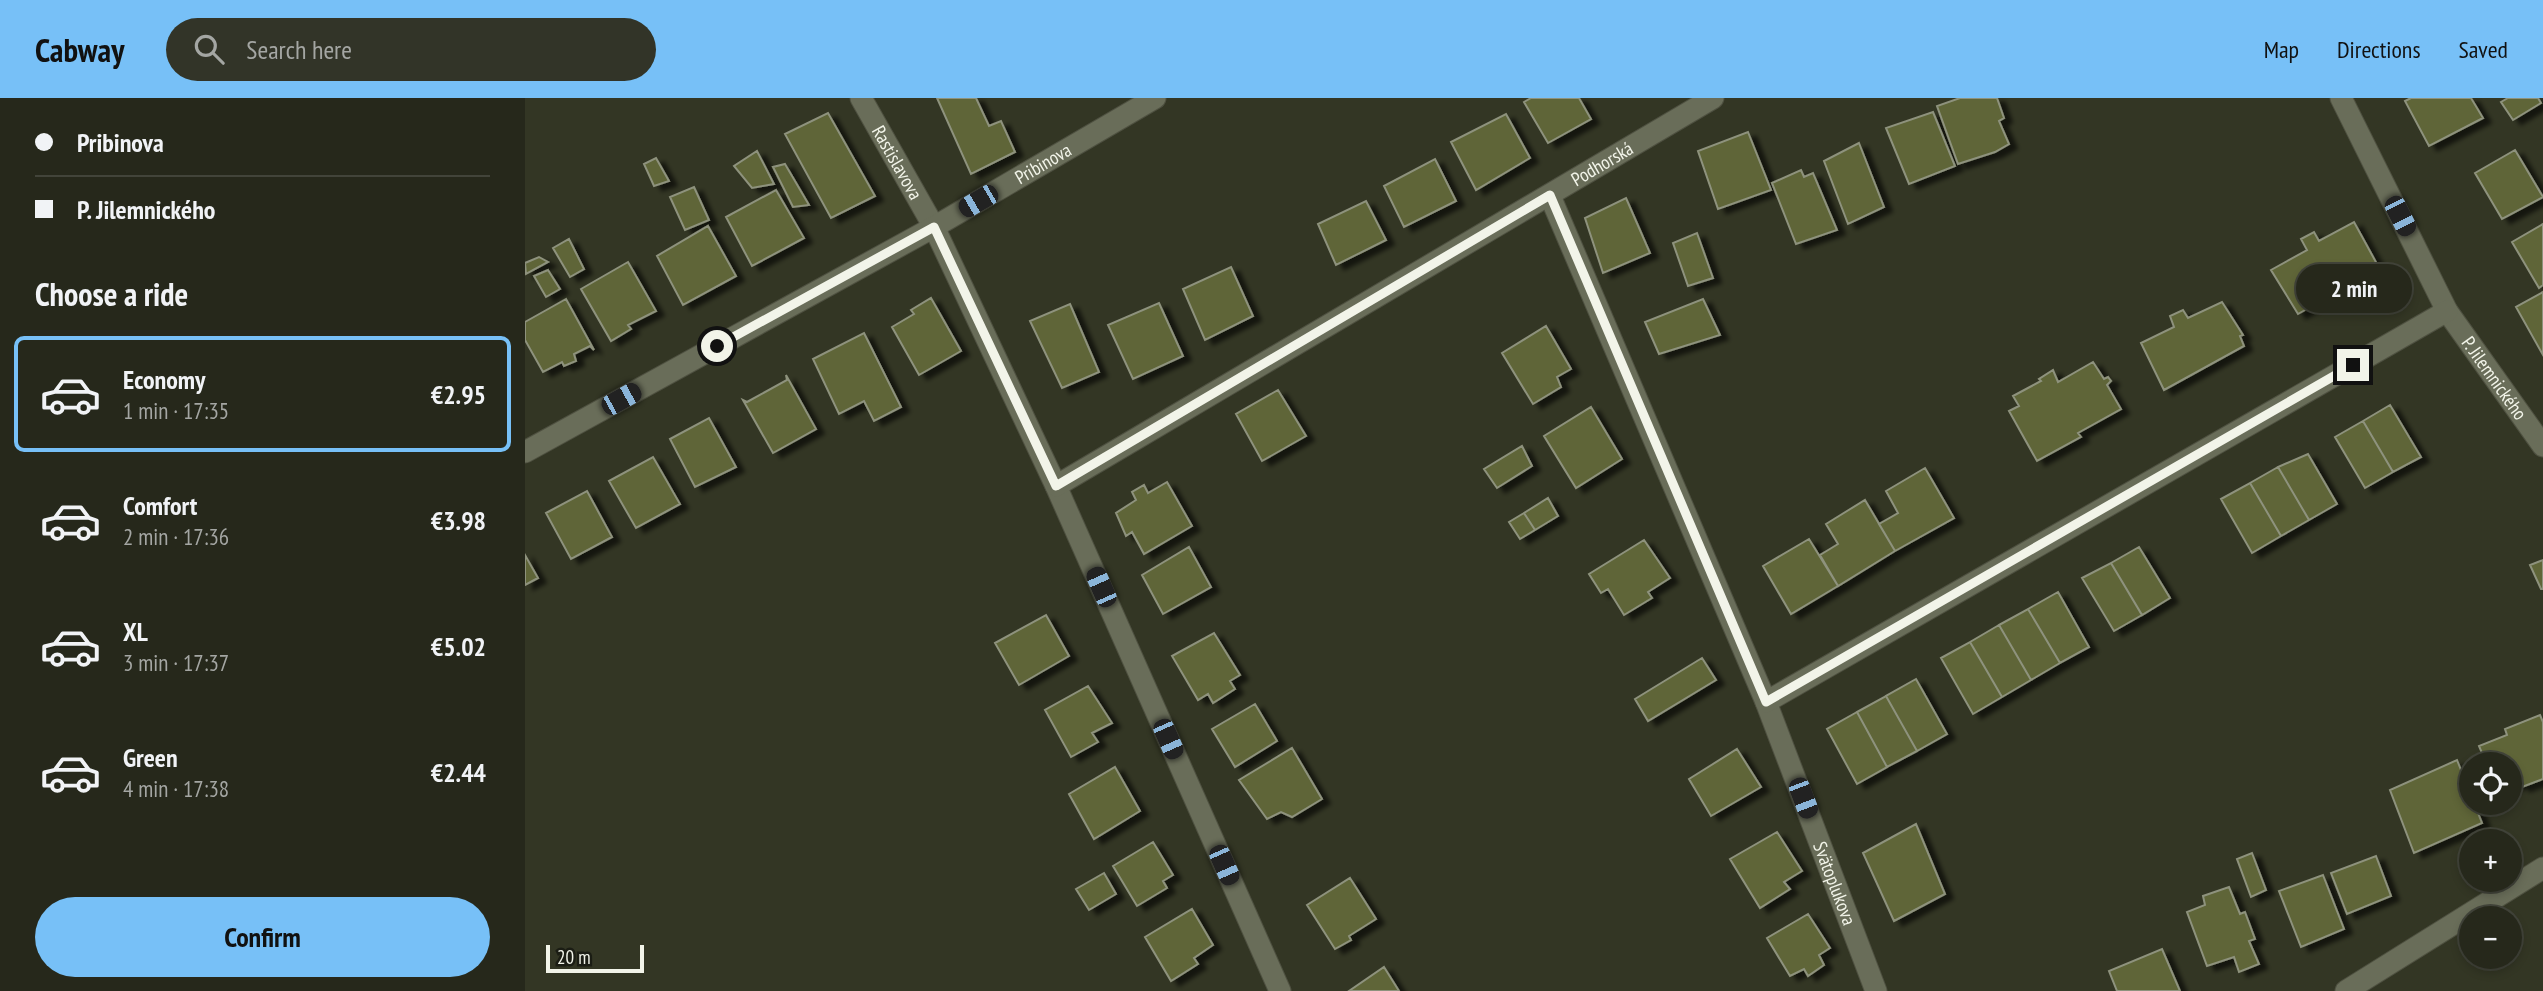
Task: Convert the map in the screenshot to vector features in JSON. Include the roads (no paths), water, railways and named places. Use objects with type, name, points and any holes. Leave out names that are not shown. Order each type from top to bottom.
[{"type":"street","name":"Rastislavova","points":[[860,98],[934,227],[1056,486],[1280,991]]},
{"type":"street","name":"Pribinova","points":[[525,452],[934,227],[1155,98]]},
{"type":"street","name":"Podhorská","points":[[1056,486],[1713,98]]},
{"type":"street","name":"P. Jilemnického","points":[[2341,98],[2447,311],[2543,446]]},
{"type":"street","name":"Svätoplukova","points":[[1550,195],[1766,702],[1875,991]]},
{"type":"street","points":[[1766,702],[2447,311]]},
{"type":"street","points":[[2346,991],[2543,868]]}]
